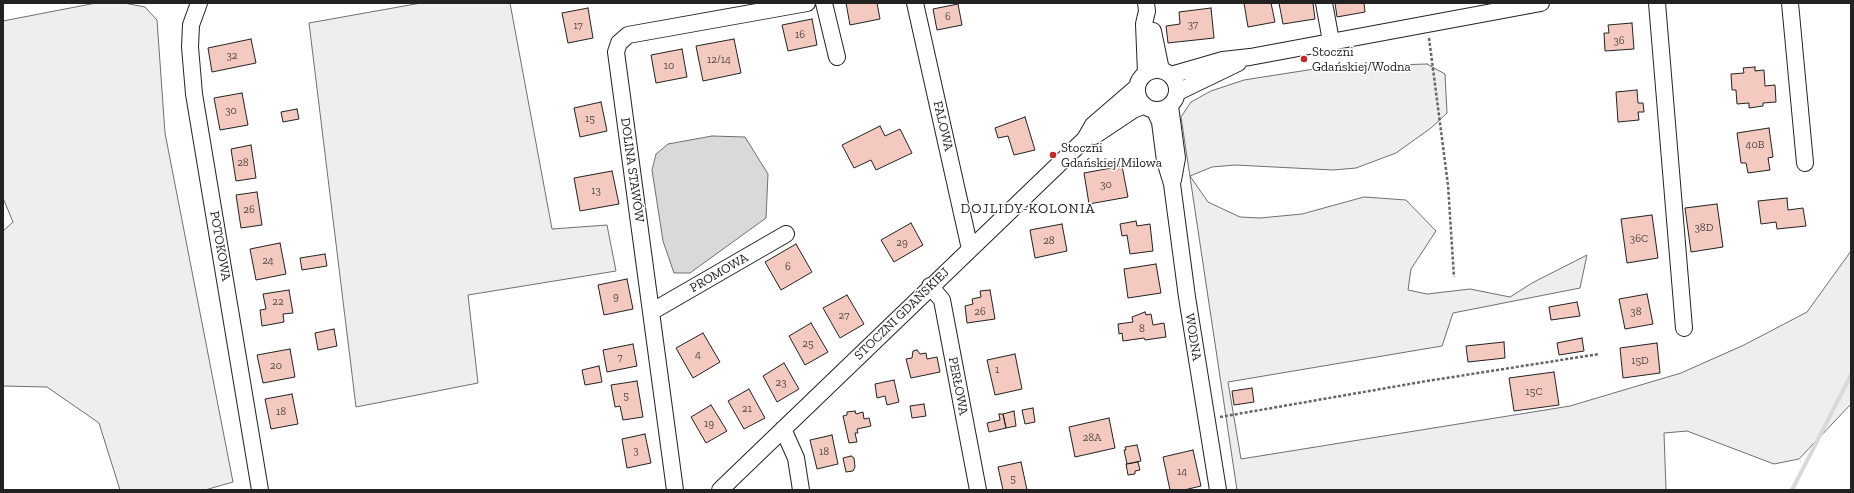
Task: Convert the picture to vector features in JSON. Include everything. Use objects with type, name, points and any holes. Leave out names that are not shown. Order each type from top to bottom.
[{"type":"street","name":"POTOKOWA","points":[[199,3],[191,25],[190,47],[194,94],[260,490]]},
{"type":"street","name":"DOLINA STAWÓW","points":[[675,490],[616,52],[619,43],[628,35],[807,3]]},
{"type":"street","points":[[824,3],[837,57]]},
{"type":"street","name":"FALOWA","points":[[915,3],[970,249]]},
{"type":"street","points":[[1324,3],[1331,41]]},
{"type":"street","points":[[1146,7],[1152,22],[1159,73],[1177,86],[1178,92],[1174,102],[1156,108],[1139,100],[1137,87],[1139,82],[1159,73],[1428,23],[1506,6],[1541,3]]},
{"type":"street","points":[[1657,3],[1684,328]]},
{"type":"street","points":[[1790,3],[1805,163]]},
{"type":"street","points":[[1178,92],[1250,57]]},
{"type":"street","name":"STOCZNI GDAŃSKIEJ","points":[[1085,140],[1092,125],[1137,87]]},
{"type":"street","name":"STOCZNI GDAŃSKIEJ","points":[[720,490],[930,286],[1085,140],[1098,134],[1133,110],[1156,108]]},
{"type":"street","name":"WODNA","points":[[1156,108],[1177,158],[1172,184],[1187,297],[1218,490]]},
{"type":"street","name":"PROMOWA","points":[[651,312],[786,234]]},
{"type":"street","name":"PERŁOWA","points":[[930,286],[942,300],[978,490]]},
{"type":"street","points":[[783,429],[796,458],[801,490]]},
{"type":"path","points":[[1428,23],[1448,185],[1454,277]]},
{"type":"path","points":[[1206,420],[1421,382],[1598,354]]},
{"type":"shaded area","points":[[96,3],[124,3],[145,7],[157,20],[165,133],[233,482],[205,490],[120,490],[99,423],[47,387],[3,386],[3,231],[13,222],[3,198],[3,21]]},
{"type":"shaded area","points":[[421,3],[510,3],[552,229],[607,225],[616,271],[468,295],[478,383],[356,407],[309,23]]},
{"type":"shaded area","points":[[1427,64],[1445,74],[1447,113],[1431,128],[1396,153],[1356,168],[1333,170],[1235,165],[1212,167],[1190,176],[1208,202],[1240,217],[1260,218],[1302,214],[1364,197],[1406,200],[1436,231],[1411,269],[1408,290],[1427,294],[1470,289],[1510,297],[1532,283],[1587,255],[1580,288],[1453,313],[1442,346],[1228,382],[1241,459],[1570,406],[1681,373],[1744,345],[1807,312],[1851,251],[1851,404],[1799,459],[1774,464],[1687,431],[1664,433],[1666,490],[1237,490],[1181,117],[1191,102],[1211,91],[1244,80],[1327,67]]},
{"type":"shaded area","points":[[712,136],[745,137],[768,174],[766,218],[690,273],[674,273],[663,241],[652,170],[656,154],[668,144]]},
{"type":"building","points":[[846,3],[877,3],[880,19],[850,25]]},
{"type":"building","points":[[1244,3],[1271,3],[1275,22],[1248,27]]},
{"type":"building","points":[[1279,3],[1313,3],[1315,19],[1283,24]]},
{"type":"building","points":[[1335,3],[1364,3],[1365,12],[1337,17]]},
{"type":"building","points":[[958,4],[962,25],[937,30],[933,9]]},
{"type":"building","points":[[588,8],[593,38],[568,43],[562,13]]},
{"type":"building","points":[[1211,8],[1214,38],[1168,43],[1166,26],[1180,24],[1179,12]]},
{"type":"building","points":[[812,19],[817,45],[788,51],[782,25]]},
{"type":"building","points":[[1632,23],[1634,49],[1605,51],[1604,33],[1609,33],[1608,25]]},
{"type":"building","points":[[251,39],[256,63],[212,72],[208,48]]},
{"type":"building","points":[[734,39],[741,73],[703,81],[696,46]]},
{"type":"building","points":[[682,49],[687,77],[656,83],[651,55]]},
{"type":"building","points":[[1755,67],[1755,71],[1764,70],[1765,86],[1775,85],[1776,102],[1763,103],[1763,106],[1749,108],[1749,103],[1737,104],[1736,90],[1732,90],[1731,74],[1744,73],[1743,68]]},
{"type":"building","points":[[1637,90],[1638,103],[1643,103],[1644,112],[1638,112],[1639,120],[1618,122],[1616,92]]},
{"type":"building","points":[[242,93],[248,125],[220,130],[214,98]]},
{"type":"building","points":[[601,102],[607,131],[580,137],[574,108]]},
{"type":"building","points":[[297,109],[299,119],[283,122],[281,112]]},
{"type":"building","points":[[1025,117],[1035,150],[1014,155],[1008,136],[998,138],[995,128]]},
{"type":"building","points":[[880,126],[885,136],[900,129],[912,153],[876,170],[871,160],[854,168],[842,145]]},
{"type":"building","points":[[1769,128],[1773,157],[1768,158],[1770,170],[1748,173],[1746,163],[1741,163],[1737,133]]},
{"type":"building","points":[[251,145],[256,178],[236,181],[231,149]]},
{"type":"building","points":[[1122,166],[1128,197],[1089,204],[1084,173]]},
{"type":"building","points":[[612,171],[619,204],[580,211],[574,178]]},
{"type":"building","points":[[257,192],[262,225],[241,228],[236,195]]},
{"type":"building","points":[[1787,198],[1788,210],[1803,208],[1806,226],[1777,229],[1776,222],[1761,224],[1758,201]]},
{"type":"building","points":[[1717,204],[1723,247],[1691,252],[1685,208]]},
{"type":"building","points":[[1652,215],[1658,258],[1627,263],[1621,219]]},
{"type":"building","points":[[1136,221],[1137,226],[1150,224],[1153,251],[1130,254],[1127,235],[1122,236],[1120,224]]},
{"type":"building","points":[[911,223],[923,245],[894,262],[881,240]]},
{"type":"building","points":[[1062,224],[1067,251],[1035,258],[1030,230]]},
{"type":"building","points":[[280,243],[286,274],[256,280],[250,249]]},
{"type":"building","points":[[796,244],[812,272],[781,290],[765,262]]},
{"type":"building","points":[[325,254],[327,266],[302,270],[300,258]]},
{"type":"building","points":[[1156,264],[1161,293],[1128,298],[1124,269]]},
{"type":"building","points":[[627,279],[633,309],[604,315],[598,285]]},
{"type":"building","points":[[289,290],[293,313],[283,314],[284,322],[262,326],[260,310],[266,309],[263,294]]},
{"type":"building","points":[[990,290],[995,319],[967,323],[965,306],[973,304],[972,299],[981,297],[980,291]]},
{"type":"building","points":[[1647,294],[1653,324],[1625,329],[1619,299]]},
{"type":"building","points":[[847,295],[864,324],[840,338],[823,308]]},
{"type":"building","points":[[1577,302],[1580,316],[1551,320],[1549,307]]},
{"type":"building","points":[[1145,312],[1146,315],[1151,314],[1153,325],[1164,323],[1166,337],[1123,341],[1122,333],[1119,334],[1118,324],[1133,322],[1132,317]]},
{"type":"building","points":[[811,323],[828,352],[805,365],[789,336]]},
{"type":"building","points":[[334,329],[337,346],[318,350],[315,333]]},
{"type":"building","points":[[703,333],[720,362],[693,378],[676,348]]},
{"type":"building","points":[[1582,338],[1584,351],[1559,355],[1557,343]]},
{"type":"building","points":[[1504,342],[1505,358],[1468,362],[1466,346]]},
{"type":"building","points":[[1657,343],[1660,373],[1623,378],[1620,348]]},
{"type":"building","points":[[633,344],[637,366],[607,372],[603,350]]},
{"type":"building","points":[[290,349],[295,377],[263,383],[257,355]]},
{"type":"building","points":[[917,350],[920,354],[926,353],[927,359],[937,357],[940,372],[911,378],[906,359],[912,358],[913,351]]},
{"type":"building","points":[[1015,354],[1022,389],[995,395],[987,360]]},
{"type":"building","points":[[784,363],[799,389],[777,402],[763,376]]},
{"type":"building","points":[[599,366],[602,382],[585,385],[582,370]]},
{"type":"building","points":[[1554,372],[1559,405],[1514,411],[1509,378]]},
{"type":"building","points":[[894,380],[899,402],[887,405],[885,396],[877,398],[875,384]]},
{"type":"building","points":[[637,381],[643,417],[623,420],[620,406],[615,407],[611,385]]},
{"type":"building","points":[[1252,388],[1254,402],[1234,405],[1232,391]]},
{"type":"building","points":[[749,389],[765,418],[744,429],[728,401]]},
{"type":"building","points":[[292,394],[298,424],[271,429],[265,399]]},
{"type":"building","points":[[924,404],[926,416],[912,418],[910,406]]},
{"type":"building","points":[[711,405],[727,431],[706,443],[691,417]]},
{"type":"building","points":[[1033,408],[1035,422],[1025,424],[1022,410]]},
{"type":"building","points":[[855,411],[856,414],[863,412],[864,419],[869,418],[871,426],[857,429],[858,433],[855,433],[857,442],[849,443],[843,416],[847,415],[847,412]]},
{"type":"building","points":[[1014,411],[1016,426],[1006,428],[1003,414]]},
{"type":"building","points":[[999,414],[1003,414],[1006,428],[989,432],[987,423],[1000,420]]},
{"type":"building","points":[[1109,418],[1115,448],[1075,457],[1069,427]]},
{"type":"building","points":[[645,434],[651,463],[627,468],[622,439]]},
{"type":"building","points":[[832,435],[838,464],[817,469],[810,440]]},
{"type":"building","points":[[1137,445],[1141,461],[1127,464],[1124,450],[1126,450],[1125,447]]},
{"type":"building","points":[[1193,450],[1201,486],[1184,490],[1170,490],[1163,457]]},
{"type":"building","points":[[851,456],[854,458],[855,467],[853,471],[846,472],[843,458]]},
{"type":"building","points":[[1021,462],[1027,490],[1003,490],[998,467]]},
{"type":"building","points":[[1138,462],[1140,470],[1135,471],[1135,474],[1128,475],[1126,464]]},
{"type":"waterway","points":[[1792,490],[1851,375]]},
{"type":"place","name":"Stoczni Gdańskiej/Wodna","points":[[1304,59]]},
{"type":"place","name":"Stoczni Gdańskiej/Milowa","points":[[1053,155]]},
{"type":"district","name":"DOJLIDY-KOLONIA","points":[[1028,209]]}]
